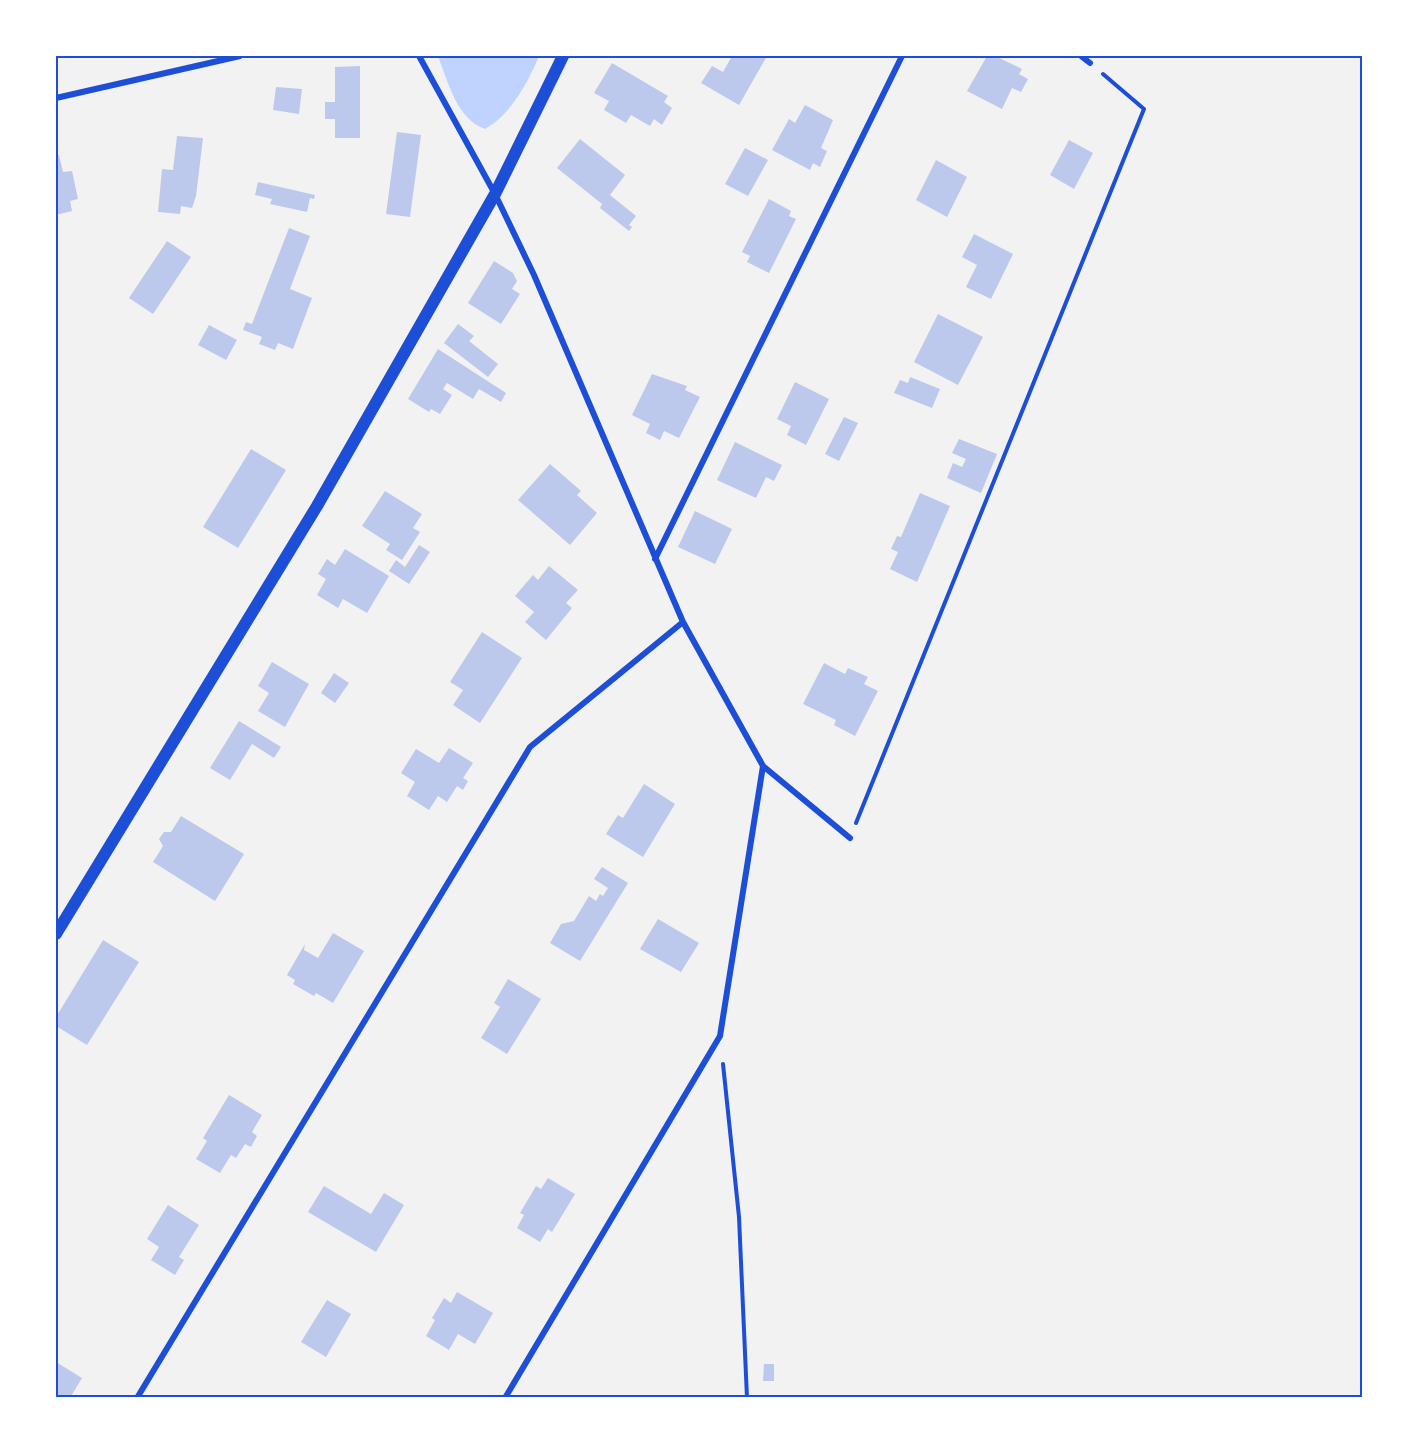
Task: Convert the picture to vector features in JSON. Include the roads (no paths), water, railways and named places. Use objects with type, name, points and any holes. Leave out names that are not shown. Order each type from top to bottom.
[{"type":"main road","points":[[56,934],[317,506],[495,194],[563,56]]},
{"type":"street","points":[[56,98],[240,56]]},
{"type":"street","points":[[419,56],[495,194],[534,275],[683,622],[764,766],[850,838]]},
{"type":"street","points":[[655,559],[902,56]]},
{"type":"street","points":[[1081,56],[1090,63]]},
{"type":"street","points":[[137,1398],[530,747],[683,622]]},
{"type":"street","points":[[505,1398],[720,1036],[764,766]]},
{"type":"water","points":[[440,56],[539,56],[511,107],[485,129],[467,117],[455,100],[439,59]]}]
